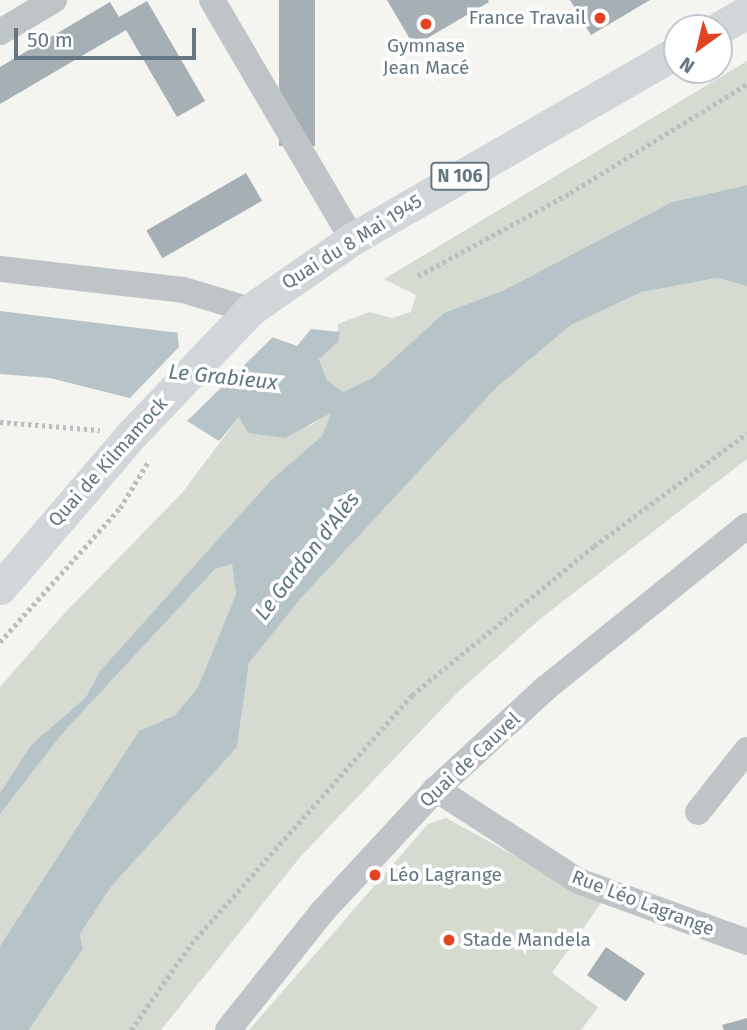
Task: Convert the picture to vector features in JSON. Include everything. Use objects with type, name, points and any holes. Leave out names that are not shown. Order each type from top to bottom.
[{"type":"main road","name":"Quai du 8 Mai 1945","points":[[242,318],[352,239],[663,60]]},
{"type":"main road","name":"Quai de Kilmamock","points":[[0,588],[145,434],[242,318]]},
{"type":"street","points":[[0,32],[54,0]]},
{"type":"street","points":[[212,0],[352,239]]},
{"type":"street","points":[[0,269],[183,290],[242,318]]},
{"type":"street","name":"Quai de Cauvel","points":[[228,1030],[323,911],[436,789],[546,688],[747,526]]},
{"type":"street","points":[[698,812],[747,750]]},
{"type":"street","name":"Rue Léo Lagrange","points":[[436,789],[578,881],[747,942]]},
{"type":"path","points":[[418,276],[570,193],[747,83]]},
{"type":"path","points":[[0,422],[145,434],[120,508],[0,642]]},
{"type":"path","points":[[131,1030],[191,944],[412,695],[594,546],[747,433]]},
{"type":"shaded area","points":[[747,61],[747,185],[672,202],[504,290],[444,313],[372,378],[343,392],[327,380],[319,358],[338,342],[338,324],[369,312],[392,318],[411,312],[416,295],[384,279],[709,84],[733,84],[733,69]]},
{"type":"shaded area","points":[[717,278],[747,286],[747,459],[540,619],[459,691],[301,856],[161,1030],[29,1030],[83,949],[80,934],[111,887],[237,747],[249,663],[301,597],[496,388],[571,325],[642,292]]},
{"type":"shaded area","points":[[332,411],[322,436],[271,480],[100,671],[86,697],[31,745],[0,793],[0,687],[61,617],[182,493],[239,417],[310,426]]},
{"type":"shaded area","points":[[232,564],[236,594],[198,687],[175,715],[139,731],[0,946],[0,814],[62,734],[215,569]]},
{"type":"shaded area","name":"Stade Mandela","points":[[446,818],[601,903],[552,973],[598,1007],[581,1030],[249,1030],[428,824]]},
{"type":"water","points":[[747,185],[747,286],[717,278],[642,292],[571,325],[496,388],[301,598],[249,663],[237,747],[111,887],[80,934],[83,949],[29,1030],[0,1030],[0,946],[139,731],[175,715],[198,687],[236,594],[232,564],[215,569],[62,734],[0,814],[0,793],[31,745],[86,697],[100,671],[271,480],[322,436],[331,413],[285,438],[248,433],[239,417],[219,441],[165,407],[50,378],[0,374],[0,311],[171,332],[272,337],[297,346],[311,329],[340,332],[338,342],[319,359],[327,380],[343,392],[372,378],[444,313],[504,290],[672,202]]},
{"type":"pier","points":[[177,329],[275,335],[186,422],[129,399],[179,347]]},
{"type":"building","points":[[279,0],[315,0],[315,146],[279,146]]},
{"type":"building","name":"Gymnase Jean Macé","points":[[387,0],[488,0],[489,2],[414,46]]},
{"type":"building","name":"France Travail","points":[[570,0],[650,0],[591,35]]},
{"type":"building","points":[[147,1],[205,101],[177,117],[126,30],[0,104],[0,67],[110,2],[119,17]]},
{"type":"building","points":[[246,173],[262,201],[162,258],[146,230]]},
{"type":"building","points":[[606,947],[645,973],[626,1001],[587,975]]},
{"type":"building","points":[[747,1018],[747,1030],[724,1030],[722,1025]]},
{"type":"place","name":"France Travail","points":[[600,18]]},
{"type":"place","name":"Gymnase Jean Macé","points":[[426,24]]},
{"type":"place","name":"Léo Lagrange","points":[[375,875]]},
{"type":"place","name":"Stade Mandela","points":[[449,940]]},
{"type":"water label","name":"Le Grabieux","points":[[223,377]]},
{"type":"water label","name":"Le Gardon d'Alès","points":[[307,556]]}]
